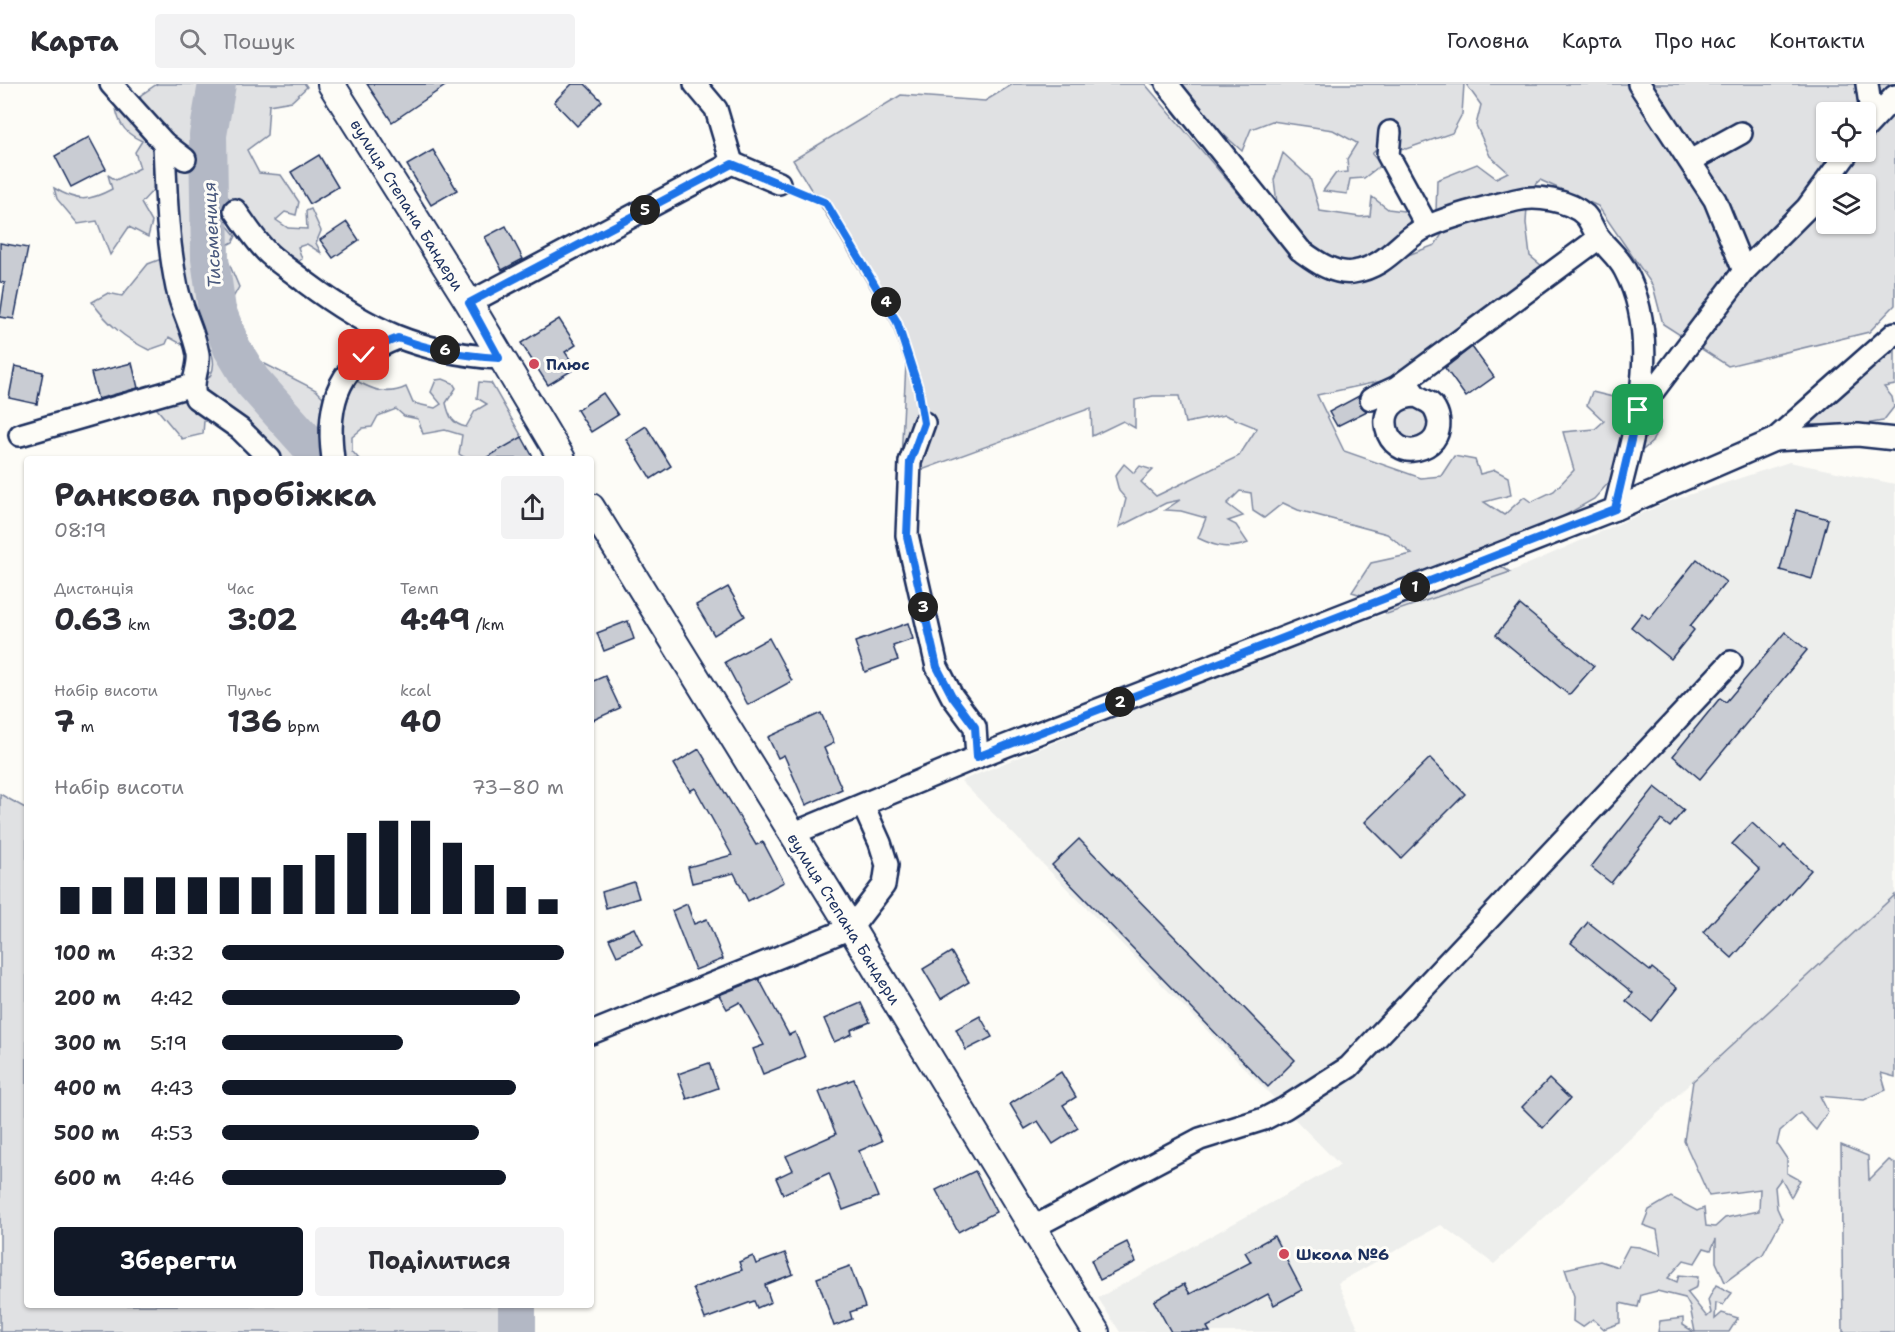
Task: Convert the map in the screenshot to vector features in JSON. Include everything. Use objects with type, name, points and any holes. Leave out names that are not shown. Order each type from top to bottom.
[{"type":"main road","name":"вулиця Степана Бандери","points":[[331,84],[469,303],[499,358],[560,456]]},
{"type":"main road","name":"вулиця Степана Бандери","points":[[594,512],[851,928],[1096,1332]]},
{"type":"street","points":[[111,84],[164,143],[185,159]]},
{"type":"street","points":[[695,84],[716,109],[732,164]]},
{"type":"street","points":[[1167,84],[1300,250],[1320,265],[1349,273],[1374,267],[1427,226],[1520,199],[1564,203],[1585,215],[1599,237],[1625,269],[1640,313],[1644,353],[1638,410],[1615,509]]},
{"type":"street","points":[[1639,84],[1715,200],[1744,271]]},
{"type":"street","points":[[1867,84],[1868,102]]},
{"type":"street","points":[[1876,116],[1895,96]]},
{"type":"street","points":[[1390,132],[1388,155],[1427,226]]},
{"type":"street","points":[[1690,161],[1741,133]]},
{"type":"street","points":[[164,143],[170,248],[178,292],[198,352],[199,367],[193,385],[196,398],[240,429],[267,456]]},
{"type":"street","points":[[1638,410],[1744,271],[1807,208],[1841,162]]},
{"type":"street","points":[[469,303],[732,164],[779,183]]},
{"type":"street","points":[[235,210],[267,253],[334,303],[384,333],[417,345],[499,358]]},
{"type":"street","points":[[1371,399],[1411,389],[1599,237]]},
{"type":"street","points":[[792,834],[977,757],[1615,509],[1774,440],[1895,333]]},
{"type":"street","points":[[333,456],[330,420],[336,393],[343,380],[351,367],[364,355],[398,338]]},
{"type":"street","points":[[20,435],[193,385]]},
{"type":"street","points":[[924,423],[910,462],[907,536],[937,667],[952,696],[975,727],[977,757]]},
{"type":"street","points":[[1774,440],[1858,435],[1895,439]]},
{"type":"street","points":[[1032,1228],[1200,1139],[1264,1119],[1286,1108],[1349,1067],[1731,662]]},
{"type":"street","points":[[594,1032],[851,928],[884,885],[887,865],[864,805]]},
{"type":"path","points":[[779,183],[826,203],[897,322],[918,387],[924,423]]},
{"type":"shaded area","points":[[157,84],[305,84],[307,87],[292,101],[269,105],[267,135],[247,150],[259,173],[281,175],[299,202],[296,215],[285,212],[276,220],[288,228],[307,229],[306,211],[311,209],[321,231],[316,243],[321,253],[307,244],[298,247],[302,259],[296,263],[274,247],[224,193],[219,202],[227,210],[222,219],[236,236],[233,242],[227,245],[225,253],[215,243],[215,253],[218,260],[228,261],[239,287],[224,314],[234,327],[234,335],[249,343],[242,353],[252,362],[255,374],[265,364],[316,390],[325,399],[355,380],[380,391],[393,391],[406,387],[413,403],[435,408],[441,404],[431,392],[436,380],[443,379],[453,383],[456,388],[446,403],[450,416],[454,422],[466,427],[475,411],[487,404],[477,398],[479,382],[491,383],[522,437],[492,456],[463,456],[459,454],[462,435],[445,430],[423,434],[418,419],[404,416],[396,409],[378,416],[372,427],[363,428],[352,437],[352,451],[356,456],[270,456],[215,418],[204,421],[203,434],[182,439],[152,403],[186,392],[206,381],[212,373],[213,362],[210,349],[183,345],[169,337],[166,344],[149,350],[117,330],[92,302],[108,293],[122,296],[148,264],[161,259],[176,270],[157,169],[153,171],[153,190],[141,203],[152,222],[148,237],[129,227],[110,255],[97,221],[78,224],[57,199],[54,188],[76,198],[89,198],[112,189],[108,175],[116,180],[140,168],[135,152],[142,141],[129,133],[121,124],[114,98],[135,114],[141,95]]},
{"type":"shaded area","points":[[1013,84],[1145,84],[1290,254],[1306,238],[1278,210],[1274,180],[1283,153],[1310,178],[1320,211],[1360,217],[1370,216],[1372,197],[1388,209],[1420,213],[1378,273],[1408,255],[1435,245],[1446,228],[1436,212],[1437,180],[1477,164],[1496,178],[1508,172],[1490,156],[1476,125],[1481,105],[1466,84],[1895,84],[1895,305],[1869,332],[1728,366],[1663,324],[1653,286],[1598,206],[1540,180],[1528,191],[1526,223],[1530,256],[1542,266],[1391,379],[1317,395],[1344,451],[1421,478],[1441,476],[1454,456],[1475,460],[1480,474],[1495,470],[1508,477],[1511,495],[1484,502],[1504,515],[1524,497],[1531,502],[1554,491],[1574,470],[1563,432],[1595,429],[1604,421],[1587,405],[1592,392],[1650,406],[1661,422],[1652,442],[1621,469],[1594,499],[1525,538],[1499,565],[1510,572],[1387,614],[1365,596],[1352,592],[1371,563],[1412,554],[1387,534],[1298,510],[1283,503],[1264,518],[1253,511],[1251,493],[1240,491],[1227,504],[1243,516],[1228,521],[1236,525],[1248,543],[1223,546],[1198,538],[1206,518],[1181,511],[1165,510],[1180,500],[1166,503],[1119,527],[1126,499],[1119,491],[1115,476],[1124,464],[1134,473],[1140,466],[1153,470],[1141,482],[1156,496],[1239,456],[1257,428],[1225,415],[1185,423],[1179,396],[1153,396],[1135,400],[1135,428],[1123,421],[1092,436],[1091,408],[900,478],[906,364],[892,323],[793,160],[901,95],[985,101]]},
{"type":"shaded area","points":[[1152,84],[1464,84],[1462,114],[1452,133],[1406,149],[1381,145],[1372,154],[1381,165],[1364,178],[1350,179],[1347,194],[1323,191],[1336,173],[1348,172],[1347,159],[1357,143],[1333,130],[1272,121],[1251,129],[1242,151],[1212,124]]},
{"type":"shaded area","points":[[1895,348],[1895,385],[1884,387],[1892,397],[1894,407],[1883,421],[1859,425],[1809,425],[1889,351]]},
{"type":"shaded area","points":[[1401,407],[1423,407],[1431,419],[1429,434],[1416,442],[1396,435],[1395,413]]},
{"type":"shaded area","points":[[1789,462],[1895,484],[1895,895],[1494,1264],[1441,1225],[1338,1283],[1360,1332],[1120,1332],[1098,1298],[1340,1165],[961,781],[1276,651],[1510,572],[1670,501]]},
{"type":"shaded area","points":[[0,794],[24,807],[24,1308],[535,1308],[532,1332],[0,1332]]},
{"type":"shaded area","points":[[1895,895],[1895,1077],[1881,1073],[1886,1090],[1864,1100],[1820,1096],[1828,1112],[1816,1130],[1800,1113],[1780,1131],[1777,1144],[1787,1159],[1787,1173],[1800,1180],[1791,1197],[1781,1179],[1775,1187],[1777,1208],[1782,1219],[1763,1254],[1725,1282],[1716,1262],[1716,1239],[1711,1250],[1704,1248],[1695,1263],[1684,1260],[1668,1278],[1677,1282],[1679,1275],[1698,1277],[1697,1287],[1687,1292],[1707,1317],[1711,1313],[1708,1300],[1716,1285],[1732,1293],[1723,1305],[1716,1303],[1715,1319],[1722,1313],[1738,1318],[1729,1332],[1695,1332],[1690,1307],[1685,1298],[1657,1291],[1641,1295],[1638,1307],[1620,1303],[1620,1323],[1604,1329],[1593,1319],[1582,1327],[1573,1321],[1574,1296],[1565,1269],[1600,1261],[1618,1267],[1629,1246],[1661,1254],[1657,1230],[1643,1225],[1649,1210],[1671,1197],[1697,1211],[1704,1208],[1706,1226],[1715,1227],[1725,1218],[1759,1211],[1760,1189],[1709,1196],[1684,1141],[1693,1081]]},
{"type":"shaded area","points":[[1841,1145],[1868,1156],[1869,1180],[1889,1160],[1895,1163],[1895,1332],[1843,1332]]},
{"type":"shaded area","points":[[1683,1318],[1683,1325],[1694,1332],[1658,1332],[1660,1321]]},
{"type":"building","points":[[367,84],[448,84],[392,122]]},
{"type":"building","points":[[572,84],[585,84],[602,101],[577,126],[554,102]]},
{"type":"building","points":[[89,137],[106,169],[71,187],[55,156]]},
{"type":"building","points":[[433,150],[457,190],[431,205],[407,165]]},
{"type":"building","points":[[319,155],[338,187],[310,204],[291,172]]},
{"type":"building","points":[[347,222],[359,240],[333,258],[320,240]]},
{"type":"building","points":[[506,226],[523,259],[502,270],[485,237]]},
{"type":"building","points":[[0,243],[28,248],[14,319],[0,317],[5,283],[0,282]]},
{"type":"building","points":[[559,319],[576,345],[565,352],[576,368],[548,385],[521,343]]},
{"type":"building","points":[[1472,347],[1494,377],[1466,397],[1445,368]]},
{"type":"building","points":[[132,363],[138,388],[98,399],[91,373]]},
{"type":"building","points":[[15,366],[43,372],[37,404],[9,398]]},
{"type":"building","points":[[603,393],[618,415],[591,432],[577,410]]},
{"type":"building","points":[[1359,396],[1360,405],[1367,411],[1337,426],[1329,412]]},
{"type":"building","points":[[646,426],[671,466],[651,479],[626,439]]},
{"type":"building","points":[[522,437],[532,456],[489,456]]},
{"type":"building","points":[[1796,510],[1828,519],[1812,579],[1780,570]]},
{"type":"building","points":[[1697,559],[1726,582],[1690,626],[1694,630],[1671,659],[1631,627],[1642,613],[1649,619]]},
{"type":"building","points":[[728,587],[745,616],[714,635],[696,605]]},
{"type":"building","points":[[1520,605],[1594,666],[1569,695],[1496,635]]},
{"type":"building","points":[[628,621],[634,639],[604,651],[597,633]]},
{"type":"building","points":[[908,623],[913,639],[893,646],[898,660],[865,672],[855,642]]},
{"type":"building","points":[[1785,632],[1807,650],[1700,779],[1673,756],[1720,698],[1726,702]]},
{"type":"building","points":[[769,638],[792,681],[748,705],[725,662]]},
{"type":"building","points":[[605,676],[620,708],[594,720],[594,681]]},
{"type":"building","points":[[821,713],[834,743],[824,748],[842,789],[806,805],[784,755],[778,758],[768,737]]},
{"type":"building","points":[[699,749],[756,845],[763,842],[784,882],[748,901],[734,873],[692,883],[688,867],[732,855],[695,788],[690,791],[674,764]]},
{"type":"building","points":[[1430,758],[1465,794],[1401,858],[1365,822]]},
{"type":"building","points":[[1655,787],[1684,810],[1670,827],[1661,820],[1611,883],[1591,867]]},
{"type":"building","points":[[1752,823],[1781,849],[1784,845],[1811,870],[1732,958],[1703,932],[1760,870],[1732,844]]},
{"type":"building","points":[[1079,839],[1295,1060],[1268,1087],[1052,865]]},
{"type":"building","points":[[634,882],[639,898],[606,908],[602,892]]},
{"type":"building","points":[[687,904],[694,924],[707,919],[723,959],[695,970],[672,911]]},
{"type":"building","points":[[1588,922],[1650,971],[1652,968],[1677,988],[1651,1021],[1626,1001],[1633,993],[1571,943]]},
{"type":"building","points":[[634,928],[642,945],[617,956],[609,939]]},
{"type":"building","points":[[951,952],[969,982],[941,999],[923,969]]},
{"type":"building","points":[[759,979],[789,1035],[795,1032],[805,1057],[763,1074],[753,1049],[764,1045],[740,1002],[727,1009],[719,995]]},
{"type":"building","points":[[861,1003],[870,1022],[851,1030],[852,1034],[834,1042],[824,1019]]},
{"type":"building","points":[[980,1016],[992,1037],[966,1050],[956,1029]]},
{"type":"building","points":[[709,1063],[718,1088],[687,1099],[678,1074]]},
{"type":"building","points":[[1061,1072],[1076,1097],[1063,1105],[1078,1128],[1053,1144],[1038,1121],[1025,1129],[1010,1104]]},
{"type":"building","points":[[854,1079],[864,1106],[882,1141],[859,1151],[878,1197],[843,1210],[829,1173],[783,1194],[776,1178],[793,1170],[786,1156],[836,1134],[819,1092]]},
{"type":"building","points":[[1549,1079],[1570,1099],[1543,1128],[1522,1107]]},
{"type":"building","points":[[975,1171],[996,1212],[958,1232],[936,1190]]},
{"type":"building","name":"Школа №6","points":[[1274,1236],[1302,1290],[1274,1305],[1268,1294],[1207,1327],[1210,1332],[1171,1332],[1154,1301],[1184,1284],[1190,1294],[1251,1262],[1245,1252]]},
{"type":"building","points":[[1127,1242],[1136,1262],[1100,1280],[1091,1260]]},
{"type":"building","points":[[785,1253],[793,1274],[765,1285],[771,1302],[757,1308],[754,1301],[705,1319],[693,1288],[742,1270],[739,1262],[753,1256],[756,1264]]},
{"type":"building","points":[[850,1266],[865,1307],[850,1312],[852,1319],[834,1326],[817,1278]]},
{"type":"waterway","name":"Тисьмениця","points":[[217,84],[208,135],[210,259],[217,310],[232,348],[252,381],[319,456]]},
{"type":"waterway","name":"Тисьмениця","points":[[517,1308],[517,1332]]},
{"type":"place","name":"Плюс","points":[[534,364]]},
{"type":"place","name":"Школа №6","points":[[1284,1254]]},
{"type":"route","points":[[364,355],[398,338],[417,345],[477,357],[499,358],[469,303],[732,164],[826,203],[897,322],[918,387],[924,423],[910,462],[907,536],[937,667],[952,696],[975,727],[977,757],[1615,509],[1638,410]]}]
